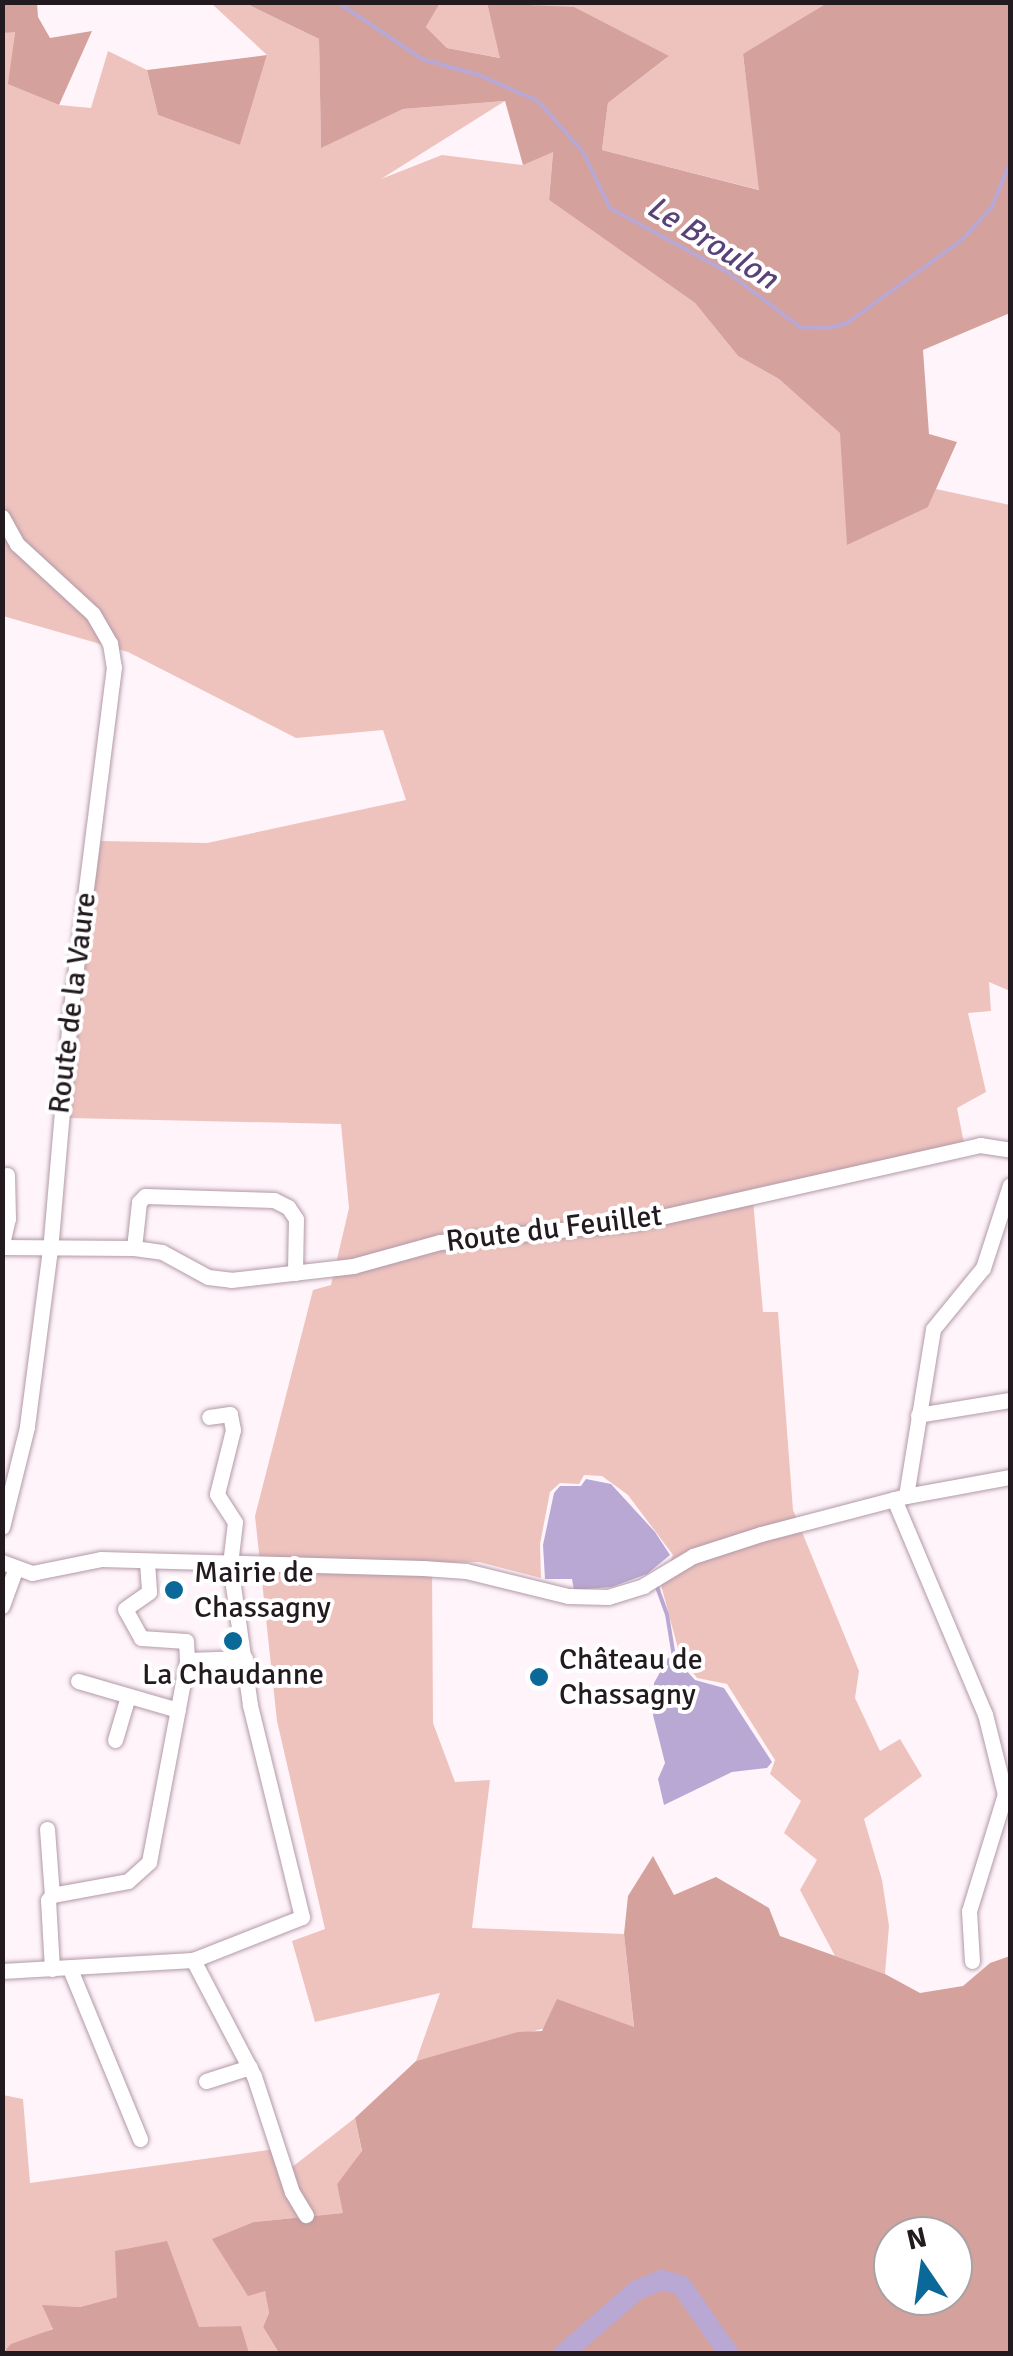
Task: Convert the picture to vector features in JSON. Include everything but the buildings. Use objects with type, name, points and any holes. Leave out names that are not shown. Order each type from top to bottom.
[{"type":"street","name":"Route de la Vaure","points":[[2,518],[17,544],[93,614],[114,656],[71,1006],[50,1249],[24,1447],[2,1526]]},
{"type":"street","name":"Route du Feuillet","points":[[2,1246],[162,1252],[218,1280],[295,1273],[354,1266],[440,1242],[639,1222],[1010,1139]]},
{"type":"street","points":[[993,1144],[1010,1150]]},
{"type":"street","points":[[2,1246],[8,1219],[7,1175]]},
{"type":"street","points":[[972,1961],[969,1911],[1005,1794],[984,1714],[900,1498],[932,1329],[983,1268],[1010,1185]]},
{"type":"street","points":[[134,1248],[139,1202],[145,1196],[274,1200],[288,1207],[296,1219],[295,1273]]},
{"type":"street","points":[[918,1414],[1010,1400]]},
{"type":"street","points":[[2,1971],[193,1960],[302,1918],[254,1733],[230,1564],[234,1522],[217,1494],[234,1430],[230,1414],[208,1417]]},
{"type":"street","points":[[2,1606],[9,1566],[32,1573],[96,1560],[466,1571],[568,1596],[608,1597],[643,1586],[718,1547],[900,1498],[1010,1477]]},
{"type":"street","points":[[52,1894],[128,1881],[149,1862],[187,1660],[186,1641],[141,1638],[125,1609],[149,1592],[147,1562]]},
{"type":"street","points":[[187,1660],[244,1658]]},
{"type":"street","points":[[78,1681],[178,1710]]},
{"type":"street","points":[[115,1740],[128,1696]]},
{"type":"street","points":[[47,1829],[52,1969]]},
{"type":"street","points":[[193,1960],[250,2068],[292,2192],[306,2215]]},
{"type":"street","points":[[70,1969],[140,2139]]},
{"type":"street","points":[[206,2082],[250,2068]]},
{"type":"shaded area","points":[[2,3],[37,3],[38,17],[50,38],[92,31],[59,105],[8,84],[15,32],[3,33]]},
{"type":"shaded area","points":[[211,3],[245,3],[319,39],[321,147],[403,109],[505,101],[381,179],[442,155],[522,165],[553,151],[549,200],[695,303],[738,356],[779,379],[928,507],[936,489],[1010,505],[1010,991],[989,982],[991,1011],[968,1013],[986,1092],[957,1108],[964,1143],[752,1189],[763,1312],[778,1312],[793,1510],[859,1671],[855,1698],[880,1751],[900,1739],[922,1776],[864,1819],[882,1880],[889,1926],[885,1974],[835,1956],[800,1890],[817,1860],[784,1833],[801,1801],[770,1774],[775,1760],[727,1684],[697,1678],[680,1656],[661,1585],[673,1555],[628,1495],[602,1476],[584,1475],[579,1484],[560,1483],[550,1492],[540,1544],[541,1578],[479,1562],[432,1563],[433,1723],[455,1782],[490,1780],[472,1928],[624,1934],[634,2028],[597,2015],[416,2061],[440,1993],[315,2022],[292,1941],[325,1929],[277,1721],[255,1516],[313,1290],[331,1285],[349,1208],[341,1124],[68,1118],[72,1039],[101,841],[207,843],[406,800],[383,730],[296,738],[128,652],[3,616],[2,33],[15,31],[9,84],[59,105],[91,108],[108,51],[147,70],[158,115],[240,145],[267,55]]},
{"type":"shaded area","points":[[245,3],[440,3],[426,27],[447,48],[500,58],[487,3],[574,7],[669,56],[608,103],[602,150],[759,190],[743,54],[827,3],[1010,3],[1010,313],[923,350],[929,434],[957,442],[928,507],[847,545],[840,433],[779,379],[738,356],[695,303],[549,200],[553,152],[523,165],[505,101],[403,109],[321,148],[319,39]]},
{"type":"shaded area","points":[[440,3],[487,3],[501,58],[447,48],[426,27]]},
{"type":"shaded area","points":[[529,3],[827,3],[743,55],[760,190],[602,150],[608,103],[668,57]]},
{"type":"shaded area","points":[[267,55],[240,145],[158,115],[147,70]]},
{"type":"shaded area","points":[[586,1479],[611,1484],[655,1532],[670,1555],[647,1574],[612,1587],[574,1590],[572,1579],[545,1579],[543,1545],[554,1493],[560,1486],[581,1486]]},
{"type":"shaded area","points":[[674,1657],[695,1680],[724,1688],[772,1762],[767,1768],[732,1772],[664,1805],[658,1779],[665,1763],[653,1715],[654,1683],[668,1658]]},
{"type":"shaded area","points":[[653,1856],[674,1895],[716,1877],[769,1908],[780,1936],[885,1974],[920,1993],[963,1986],[990,1963],[1010,1956],[1010,2353],[279,2353],[263,2327],[269,2313],[265,2291],[248,2296],[212,2239],[254,2222],[343,2213],[337,2184],[362,2151],[355,2118],[416,2061],[518,2032],[542,2031],[557,1999],[634,2027],[624,1934],[628,1896]]},
{"type":"shaded area","points":[[3,2095],[23,2099],[30,2183],[275,2149],[282,2175],[355,2118],[362,2152],[337,2184],[344,2213],[254,2222],[269,2313],[263,2327],[279,2353],[249,2353],[240,2326],[199,2328],[117,2297],[80,2307],[43,2306],[54,2328],[3,2351]]},
{"type":"shaded area","points":[[167,2241],[199,2327],[241,2326],[249,2353],[3,2353],[11,2344],[53,2329],[42,2305],[80,2307],[117,2297],[115,2251]]},
{"type":"waterway","name":"Le Broulon","points":[[337,2],[422,59],[479,75],[538,101],[583,152],[610,208],[727,272],[800,327],[829,328],[847,323],[962,240],[992,207],[1010,162]]},
{"type":"waterway","points":[[657,1587],[667,1614],[674,1657]]},
{"type":"waterway","points":[[563,2354],[637,2290],[662,2280],[681,2285],[729,2354]]},
{"type":"place","name":"Mairie de Chassagny","points":[[174,1590]]},
{"type":"place","name":"La Chaudanne","points":[[233,1641]]},
{"type":"place","name":"Château de Chassagny","points":[[539,1677]]}]
